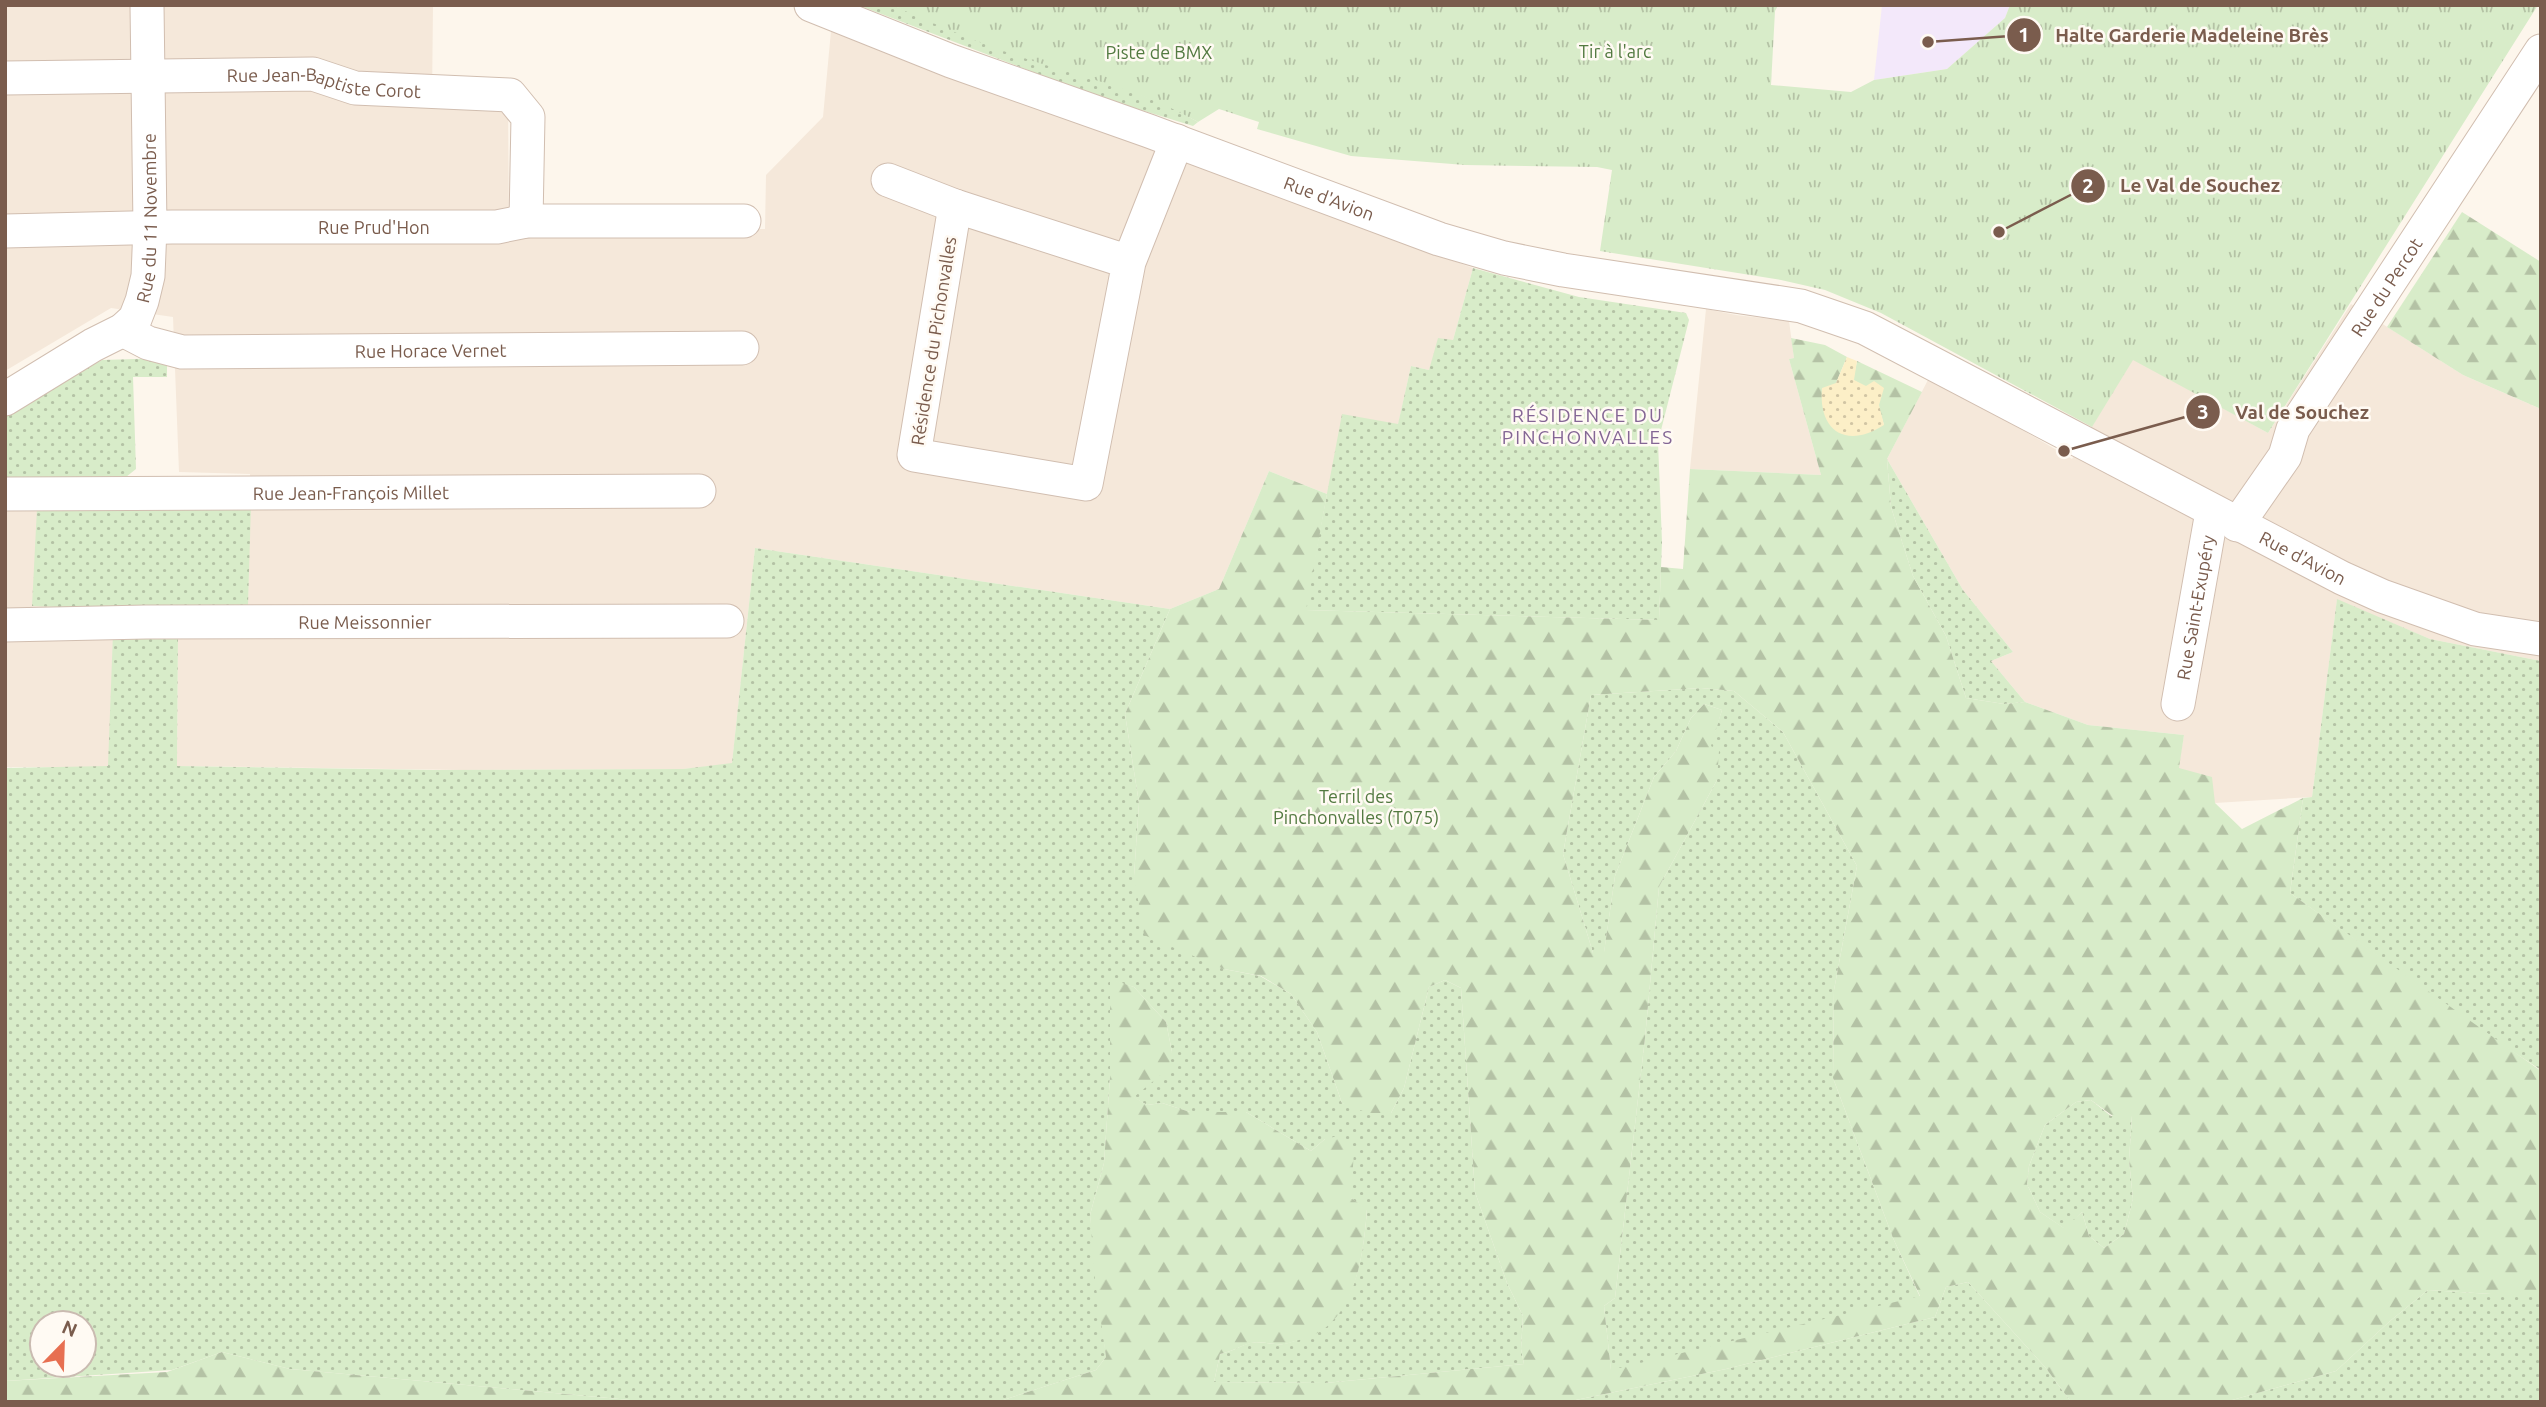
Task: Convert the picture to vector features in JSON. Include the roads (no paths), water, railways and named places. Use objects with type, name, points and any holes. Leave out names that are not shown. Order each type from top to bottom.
[{"type":"street","name":"Rue du 11 Novembre","points":[[5,399],[93,345],[123,330],[135,319],[142,301],[148,276],[150,227],[147,5]]},
{"type":"street","name":"Rue d'Avion","points":[[811,5],[951,61],[1177,141],[1439,239],[1504,258],[1563,270],[1801,306],[1865,328],[2224,518],[2382,596],[2475,629],[2541,639]]},
{"type":"street","name":"Rue du Percot","points":[[2224,518],[2285,456],[2292,429],[2541,51]]},
{"type":"street","name":"Rue Jean-Baptiste Corot","points":[[5,78],[313,74],[355,88],[510,95],[528,117],[526,220]]},
{"type":"street","name":"Résidence du Pichonvalles","points":[[955,206],[914,454],[1086,484],[1129,262],[1177,141]]},
{"type":"street","points":[[888,180],[955,206],[1129,262]]},
{"type":"street","name":"Rue Prud'Hon","points":[[5,231],[150,227],[497,227],[526,220],[744,221]]},
{"type":"street","name":"Rue Horace Vernet","points":[[123,330],[148,343],[182,352],[742,348]]},
{"type":"street","name":"Rue Jean-François Millet","points":[[5,494],[699,491]]},
{"type":"street","name":"Rue Saint-Exupéry","points":[[2178,704],[2224,518]]},
{"type":"street","name":"Rue Meissonnier","points":[[5,625],[146,622],[727,621]]},
{"type":"place","name":"Halte Garderie Madeleine Brès","points":[[1928,42]]},
{"type":"place","name":"Le Val de Souchez","points":[[1999,232]]},
{"type":"place","name":"Val de Souchez","points":[[2064,451]]},
{"type":"district","name":"RÉSIDENCE DU PINCHONVALLES","points":[[1588,426]]},
{"type":"park label","name":"Tir à l'arc","points":[[1615,51]]},
{"type":"park label","name":"Piste de BMX","points":[[1159,52]]},
{"type":"park label","name":"Terril des Pinchonvalles (T075)","points":[[1356,806]]}]
